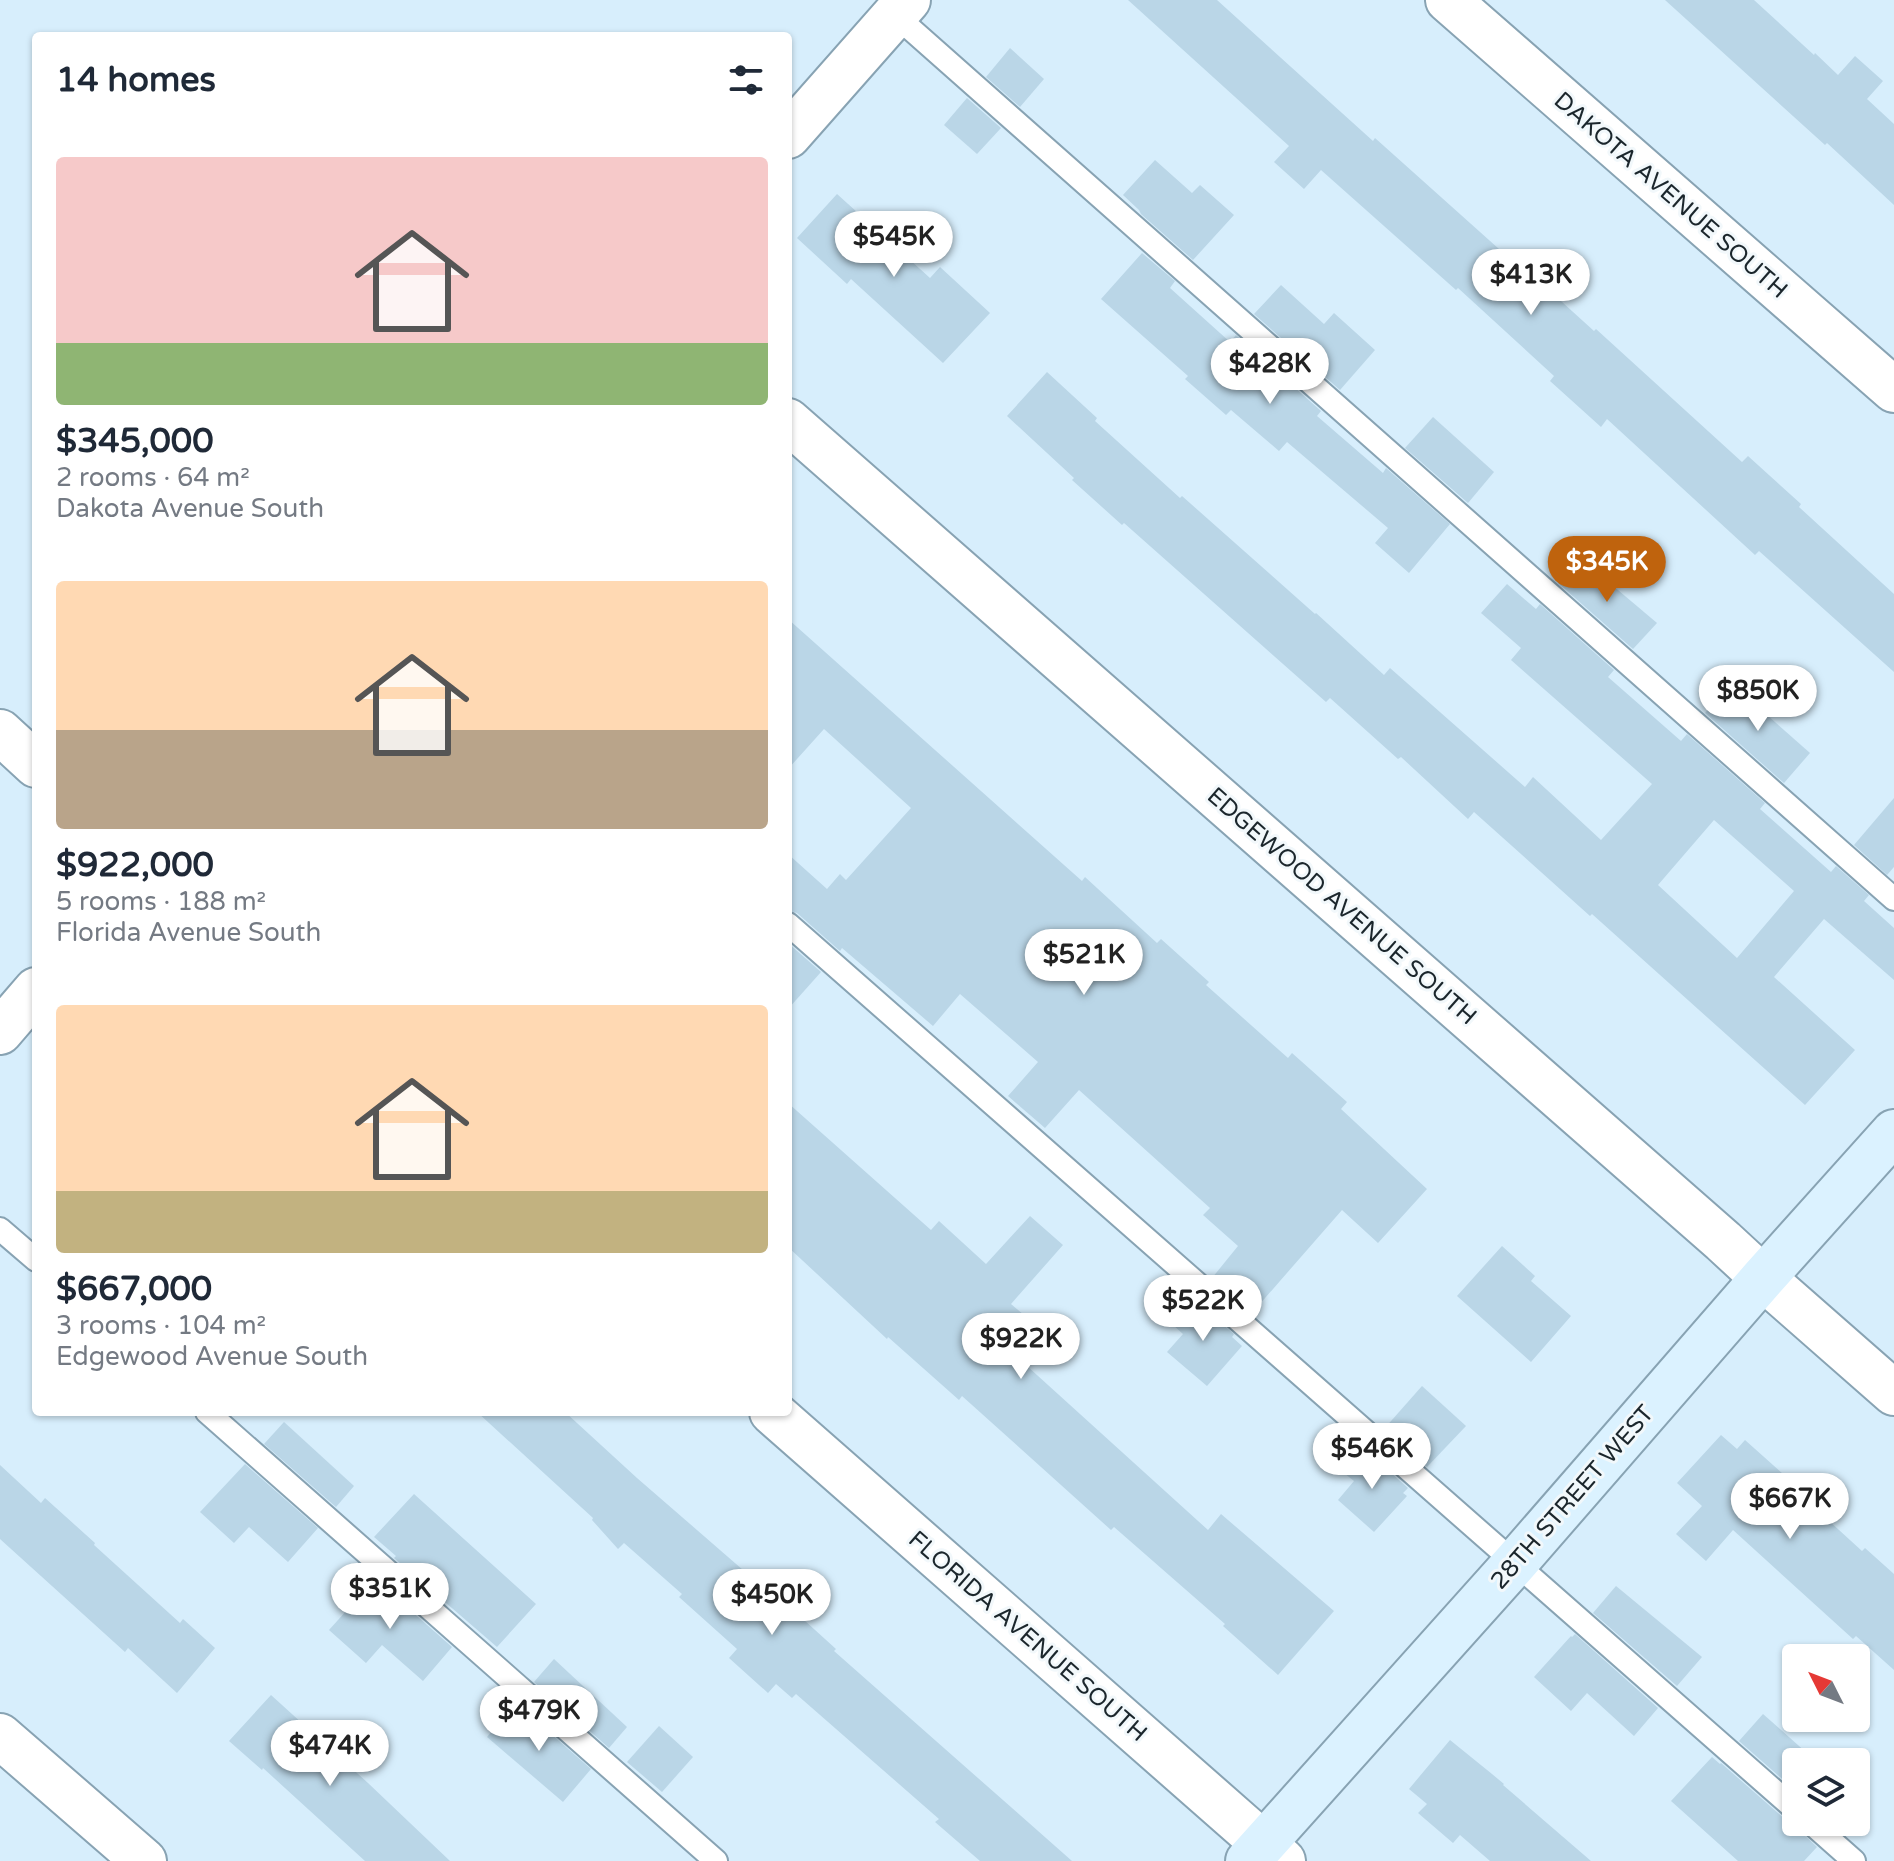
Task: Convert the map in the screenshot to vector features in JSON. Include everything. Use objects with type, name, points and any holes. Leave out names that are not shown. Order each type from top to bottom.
[{"type":"street","name":"DAKOTA AVENUE SOUTH","points":[[1448,0],[1894,390]]},
{"type":"street","points":[[792,131],[901,7]]},
{"type":"street","name":"EDGEWOOD AVENUE SOUTH","points":[[792,425],[1894,1393]]},
{"type":"street","points":[[0,732],[32,761]]},
{"type":"street","points":[[0,1032],[32,995]]},
{"type":"street","name":"28TH STREET WEST","points":[[1265,1855],[1515,1563],[1894,1132]]},
{"type":"street","name":"FLORIDA AVENUE SOUTH","points":[[776,1416],[1265,1855]]},
{"type":"street","points":[[0,1736],[144,1861]]},
{"type":"lane","points":[[901,7],[1894,899]]},
{"type":"lane","points":[[792,928],[1782,1798]]},
{"type":"lane","points":[[0,1229],[32,1257]]},
{"type":"lane","points":[[212,1416],[716,1861]]},
{"type":"lane","points":[[1826,1836],[1854,1861]]},
{"type":"building","points":[[1128,0],[1217,0],[1373,141],[1375,138],[1518,266],[1520,264],[1594,331],[1596,329],[1742,462],[1748,456],[1894,594],[1894,672],[1759,551],[1755,555],[1607,419],[1601,427],[1550,381],[1554,376],[1321,170],[1304,189],[1274,162],[1289,146]]},
{"type":"building","points":[[1665,0],[1754,0],[1838,75],[1855,56],[1883,81],[1867,99],[1894,124],[1894,205],[1827,143],[1825,145]]},
{"type":"building","points":[[1010,48],[1044,79],[1020,107],[986,77]]},
{"type":"building","points":[[967,98],[1001,128],[977,154],[944,125]]},
{"type":"building","points":[[1155,160],[1192,193],[1200,185],[1234,215],[1193,260],[1123,195]]},
{"type":"building","points":[[837,194],[930,278],[940,267],[990,313],[943,363],[851,279],[847,284],[797,238]]},
{"type":"building","points":[[1142,253],[1175,281],[1170,288],[1230,342],[1236,335],[1321,411],[1317,416],[1383,473],[1386,468],[1450,524],[1409,573],[1375,543],[1388,528],[1287,442],[1279,451],[1231,410],[1226,415],[1185,379],[1188,376],[1101,299]]},
{"type":"building","points":[[1281,285],[1324,324],[1334,313],[1375,350],[1340,390],[1254,314]]},
{"type":"building","points":[[1047,372],[1097,418],[1095,421],[1180,498],[1182,496],[1384,675],[1390,668],[1525,787],[1533,777],[1601,840],[1652,784],[1511,660],[1521,648],[1481,613],[1507,584],[1536,609],[1540,604],[1614,670],[1608,677],[1681,741],[1687,734],[1765,803],[1760,809],[1831,872],[1836,866],[1869,895],[1864,901],[1894,928],[1894,980],[1824,919],[1774,977],[1855,1050],[1805,1105],[1474,812],[1468,819],[1401,757],[1398,759],[1330,698],[1326,702],[1124,523],[1122,525],[1007,416]],"holes":[[[1714,820],[1794,891],[1737,958],[1658,885]]]},
{"type":"building","points":[[1433,417],[1494,472],[1468,503],[1405,448]]},
{"type":"building","points":[[1580,558],[1657,623],[1633,649],[1558,583]]},
{"type":"building","points":[[792,623],[1082,881],[1085,877],[1157,943],[1161,939],[1209,982],[1206,985],[1288,1058],[1292,1053],[1347,1102],[1341,1109],[1427,1189],[1378,1243],[1342,1210],[1252,1313],[1212,1278],[1238,1246],[1203,1215],[1210,1208],[1079,1090],[1045,1128],[1008,1096],[1038,1062],[960,994],[933,1026],[842,948],[840,951],[792,911],[792,858],[827,889],[840,874],[846,880],[911,808],[824,729],[792,765]]},
{"type":"building","points":[[1731,683],[1810,753],[1784,783],[1705,713]]},
{"type":"building","points":[[1894,798],[1894,867],[1887,875],[1854,845]]},
{"type":"building","points":[[792,947],[821,972],[792,1005]]},
{"type":"building","points":[[792,1107],[931,1230],[939,1221],[986,1264],[1030,1216],[1063,1245],[1011,1304],[1030,1320],[1006,1347],[1208,1530],[1221,1514],[1334,1611],[1278,1675],[1223,1626],[1225,1624],[1114,1527],[1111,1530],[962,1396],[959,1400],[887,1339],[792,1251]]},
{"type":"building","points":[[1502,1246],[1535,1276],[1531,1281],[1571,1316],[1531,1362],[1457,1296]]},
{"type":"building","points":[[1193,1299],[1234,1334],[1232,1337],[1242,1346],[1207,1386],[1167,1352],[1183,1334],[1172,1324]]},
{"type":"building","points":[[1422,1386],[1466,1426],[1427,1467],[1384,1429]]},
{"type":"building","points":[[481,1416],[569,1416],[780,1602],[782,1600],[836,1649],[834,1651],[1072,1861],[980,1861],[935,1822],[939,1819],[796,1694],[792,1698],[776,1684],[768,1693],[729,1658],[737,1649],[679,1597],[682,1594],[624,1543],[618,1549],[593,1518]]},
{"type":"building","points":[[284,1422],[354,1486],[336,1507],[264,1444]]},
{"type":"building","points":[[1721,1435],[1737,1449],[1745,1440],[1862,1551],[1865,1548],[1894,1574],[1894,1670],[1870,1649],[1870,1644],[1865,1644],[1856,1636],[1853,1639],[1733,1530],[1706,1561],[1676,1534],[1702,1506],[1677,1483]]},
{"type":"building","points":[[1365,1450],[1408,1488],[1403,1493],[1407,1496],[1374,1532],[1338,1500],[1354,1481],[1344,1473]]},
{"type":"building","points":[[245,1464],[318,1528],[288,1562],[249,1527],[234,1543],[200,1512]]},
{"type":"building","points":[[0,1465],[41,1503],[45,1498],[180,1623],[183,1619],[215,1648],[177,1693],[128,1648],[125,1652],[0,1539]]},
{"type":"building","points":[[414,1494],[536,1604],[497,1647],[374,1537]]},
{"type":"building","points":[[375,1579],[452,1647],[423,1681],[382,1645],[366,1663],[329,1630]]},
{"type":"building","points":[[1616,1586],[1702,1657],[1677,1686],[1593,1613]]},
{"type":"building","points":[[1575,1634],[1658,1708],[1634,1736],[1587,1693],[1571,1711],[1534,1677]]},
{"type":"building","points":[[554,1659],[627,1727],[609,1748],[534,1682]]},
{"type":"building","points":[[271,1695],[450,1861],[365,1861],[229,1741]]},
{"type":"building","points":[[516,1703],[591,1769],[563,1802],[487,1737]]},
{"type":"building","points":[[1763,1714],[1801,1748],[1782,1748],[1782,1779],[1739,1741]]},
{"type":"building","points":[[659,1726],[693,1757],[662,1792],[627,1762]]},
{"type":"building","points":[[1450,1740],[1591,1861],[1490,1861],[1460,1835],[1453,1843],[1418,1813],[1427,1804],[1409,1789]]},
{"type":"building","points":[[1712,1757],[1782,1817],[1782,1836],[1805,1836],[1817,1847],[1804,1861],[1738,1861],[1671,1801]]}]
